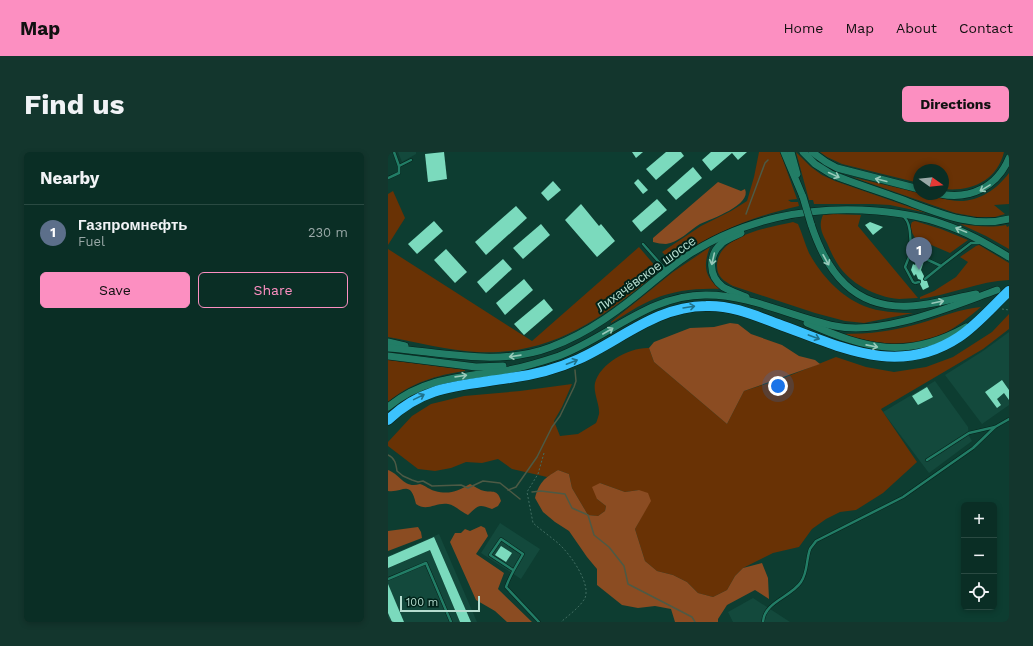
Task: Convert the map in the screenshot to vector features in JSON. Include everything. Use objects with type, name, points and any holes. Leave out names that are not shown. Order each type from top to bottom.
[{"type":"highway","points":[[388,420],[408,403],[428,393],[458,385],[509,379],[543,372],[578,359],[657,316],[693,306],[720,306],[743,311],[853,351],[891,357],[926,353],[961,336],[978,320],[998,307],[1009,290]]},
{"type":"main road","points":[[784,152],[802,196]]},
{"type":"main road","points":[[791,152],[802,196],[821,252],[835,275],[857,293],[879,303],[900,306],[924,305],[997,290],[1009,290]]},
{"type":"main road","points":[[803,152],[815,164],[831,174],[944,214],[978,222],[1009,220]]},
{"type":"main road","points":[[812,152],[837,168],[913,187]]},
{"type":"main road","points":[[949,195],[974,193],[985,188],[1000,175],[1009,158]]},
{"type":"main road","name":"Лихачёвское шоссе","points":[[432,352],[459,356],[500,358],[551,348],[581,334],[603,321],[667,270],[696,250],[719,238],[746,226],[816,210],[850,209],[914,216],[942,223],[970,234],[1009,257]]},
{"type":"main road","points":[[764,221],[722,242],[714,254],[711,267],[716,280],[724,287],[842,337],[866,345],[889,348],[925,345],[950,336],[978,320]]},
{"type":"main road","points":[[783,312],[836,326],[859,329],[904,321],[944,309],[997,290]]},
{"type":"main road","points":[[388,408],[401,397],[434,382],[459,376],[520,368],[574,350],[637,314],[668,300],[681,297],[707,295],[736,298],[764,305]]},
{"type":"main road","points":[[388,342],[432,352]]},
{"type":"main road","points":[[388,348],[432,352]]},
{"type":"main road","points":[[388,356],[476,367],[534,363]]},
{"type":"lane","points":[[388,178],[400,173],[394,152]]},
{"type":"lane","points":[[399,166],[411,160]]},
{"type":"lane","points":[[894,213],[906,219],[908,223],[911,252],[905,267],[913,282],[919,282]]},
{"type":"lane","points":[[925,279],[972,243],[980,243],[995,249]]},
{"type":"lane","points":[[643,244],[667,270]]},
{"type":"lane","points":[[911,252],[919,256]]},
{"type":"lane","points":[[926,259],[941,266]]},
{"type":"lane","points":[[763,622],[763,617],[769,608],[794,590],[801,582],[807,572],[810,549],[816,541],[903,497],[973,448],[995,427],[1009,418]]},
{"type":"lane","points":[[927,460],[969,433],[995,427]]},
{"type":"lane","points":[[513,570],[490,555],[501,539],[524,554],[513,570],[506,587],[539,622]]},
{"type":"lane","points":[[388,579],[426,563],[451,622]]},
{"type":"path","points":[[998,307],[1009,310]]},
{"type":"path","points":[[544,453],[538,474],[527,492],[533,523],[560,545],[582,576],[586,587],[585,597],[574,611],[561,622]]},
{"type":"shaded area","points":[[398,152],[416,152],[416,154],[402,162]]},
{"type":"shaded area","points":[[759,152],[780,152],[797,199],[788,200],[791,202],[798,202],[799,206],[764,215],[732,227],[717,234],[672,262],[662,252],[701,226],[747,201]]},
{"type":"shaded area","points":[[796,152],[811,167],[822,175],[835,181],[927,213],[890,205],[814,204],[813,200],[809,200]]},
{"type":"shaded area","points":[[820,152],[1004,152],[1001,162],[989,177],[973,186],[963,189],[949,189],[949,164],[913,164],[913,182],[842,164]]},
{"type":"shaded area","points":[[1009,173],[1009,204],[994,205],[1005,214],[995,217],[977,217],[955,213],[918,200],[967,201],[983,196],[1003,180]]},
{"type":"shaded area","points":[[852,177],[913,192],[913,198]]},
{"type":"shaded area","points":[[718,182],[741,191],[745,189],[746,195],[737,206],[700,224],[675,241],[666,244],[653,242],[653,238]]},
{"type":"shaded area","points":[[393,191],[405,218],[388,245],[388,194]]},
{"type":"shaded area","points":[[823,215],[861,215],[858,226],[918,298],[890,298],[864,288],[848,277],[834,258],[821,229]]},
{"type":"shaded area","points":[[915,221],[941,229],[968,240],[950,253],[915,238],[911,226],[912,222]]},
{"type":"shaded area","points":[[793,222],[798,224],[809,253],[819,269],[839,291],[855,302],[876,310],[913,313],[864,323],[845,321],[815,313],[733,286],[720,276],[717,270],[719,255],[735,240],[759,230]]},
{"type":"shaded area","points":[[960,224],[1009,226],[1009,249],[986,236]]},
{"type":"shaded area","points":[[979,245],[1009,263],[1009,280],[976,285],[920,299],[920,297],[934,291],[956,277],[968,262],[960,257]]},
{"type":"shaded area","points":[[639,247],[656,267],[656,274],[595,320],[551,341],[528,348],[503,352],[476,352],[443,348],[388,337],[388,249],[532,341]]},
{"type":"shaded area","points":[[710,247],[706,260],[706,271],[715,285],[721,289],[687,290],[662,296],[643,304],[611,323],[673,272]]},
{"type":"shaded area","points":[[981,307],[963,322],[943,334],[918,342],[905,344],[880,343],[842,334],[872,333],[892,330],[911,326],[958,311]]},
{"type":"shaded area","points":[[1009,314],[1009,329],[983,349],[881,409],[917,462],[883,493],[856,510],[840,512],[826,519],[812,529],[799,547],[773,553],[743,568],[735,576],[727,590],[713,597],[698,593],[687,582],[673,575],[657,571],[645,561],[635,529],[650,501],[639,490],[625,492],[600,483],[597,499],[606,506],[605,511],[598,516],[588,515],[572,488],[569,474],[558,470],[547,477],[512,469],[498,459],[482,463],[466,462],[451,468],[435,471],[418,469],[388,446],[388,442],[412,416],[431,404],[464,396],[520,391],[572,384],[554,421],[560,436],[578,434],[596,423],[599,410],[595,383],[603,369],[609,363],[625,353],[641,348],[649,348],[654,362],[727,424],[744,391],[781,379],[836,357],[866,367],[894,372],[926,367],[953,357],[992,332]]},
{"type":"shaded area","points":[[730,323],[738,324],[751,334],[782,345],[799,356],[815,360],[820,364],[744,391],[727,424],[654,362],[649,348],[654,342],[690,328],[714,327]]},
{"type":"shaded area","points":[[1009,332],[1009,405],[982,424],[945,375],[983,351]]},
{"type":"shaded area","points":[[388,360],[465,371],[424,381],[396,395],[388,402]]},
{"type":"shaded area","points":[[935,381],[968,427],[969,436],[972,441],[929,473],[883,412]]},
{"type":"shaded area","points":[[388,470],[406,483],[415,485],[420,484],[433,490],[445,493],[453,492],[470,484],[483,491],[495,492],[501,501],[498,506],[492,509],[479,506],[468,515],[448,504],[439,504],[428,507],[420,506],[416,504],[414,496],[409,489],[388,491]]},
{"type":"shaded area","points":[[558,470],[569,474],[572,488],[588,515],[598,516],[605,511],[606,506],[597,499],[592,487],[600,483],[625,492],[639,490],[648,493],[651,501],[635,529],[645,561],[657,571],[673,575],[687,582],[698,593],[713,597],[727,590],[735,576],[743,568],[762,563],[768,578],[769,599],[755,590],[727,605],[718,619],[718,622],[675,622],[671,609],[655,606],[638,608],[622,605],[597,585],[597,569],[569,531],[543,512],[535,498],[538,488],[543,481]]},
{"type":"shaded area","points":[[500,523],[540,549],[521,579],[481,553]]},
{"type":"shaded area","points":[[481,526],[485,528],[488,536],[476,554],[504,573],[498,589],[532,622],[507,622],[495,611],[476,600],[450,542],[455,533],[461,533],[465,529],[470,531]]},
{"type":"shaded area","points":[[418,527],[422,538],[388,551],[388,531]]},
{"type":"shaded area","points":[[439,534],[477,622],[388,622],[388,556]]},
{"type":"shaded area","points":[[753,598],[790,622],[733,622],[728,612]]},
{"type":"building","points":[[444,152],[447,179],[428,182],[425,154]]},
{"type":"building","points":[[632,152],[643,152],[636,158]]},
{"type":"building","points":[[666,152],[681,152],[684,156],[656,180],[646,169]]},
{"type":"building","points":[[711,152],[747,152],[738,160],[732,153],[711,171],[702,160]]},
{"type":"building","points":[[693,167],[702,178],[676,200],[667,190]]},
{"type":"building","points":[[638,179],[648,190],[643,194],[634,183]]},
{"type":"building","points":[[553,181],[561,190],[548,201],[541,193]]},
{"type":"building","points":[[657,199],[667,210],[641,232],[632,221]]},
{"type":"building","points":[[581,204],[599,226],[601,224],[615,241],[597,257],[565,220]]},
{"type":"building","points":[[516,206],[527,218],[486,255],[475,242]]},
{"type":"building","points":[[434,221],[443,231],[417,254],[408,244]]},
{"type":"building","points":[[870,222],[883,227],[873,235],[865,225]]},
{"type":"building","points":[[541,224],[550,235],[523,259],[513,248]]},
{"type":"building","points":[[446,249],[467,272],[455,283],[434,260]]},
{"type":"building","points":[[923,249],[929,252],[927,256],[923,258],[924,261],[921,270],[924,276],[923,280],[927,281],[929,287],[923,290],[920,284],[921,280],[918,279],[916,274],[914,276],[911,270],[913,264],[915,265],[918,259],[921,258],[920,254]]},
{"type":"building","points":[[503,259],[512,269],[486,293],[477,282]]},
{"type":"building","points":[[524,279],[533,290],[505,315],[496,303]]},
{"type":"building","points":[[544,299],[553,310],[524,335],[514,324]]},
{"type":"building","points":[[1002,380],[1009,390],[1009,400],[1004,393],[997,399],[1001,405],[997,408],[985,392]]},
{"type":"building","points":[[927,387],[933,397],[918,405],[912,396]]},
{"type":"building","points":[[434,537],[471,622],[460,622],[430,550],[388,568],[388,557]]},
{"type":"building","points":[[501,546],[512,553],[506,562],[495,555]]},
{"type":"building","points":[[388,584],[404,622],[392,622],[388,613]]},
{"type":"waterway","points":[[746,214],[765,163],[768,160]]},
{"type":"waterway","points":[[508,490],[516,487],[537,457],[552,427],[560,416],[576,381],[575,370]]},
{"type":"waterway","points":[[388,455],[394,460],[397,471],[403,476],[412,480],[418,482],[423,481],[432,486],[461,485],[468,488],[483,481],[500,483],[520,499]]},
{"type":"waterway","points":[[532,492],[541,491],[565,494],[572,508],[588,515],[594,535],[609,547],[624,566],[628,584],[692,617],[695,622]]},
{"type":"place","name":"Газпромнефть","points":[[919,270]]}]
